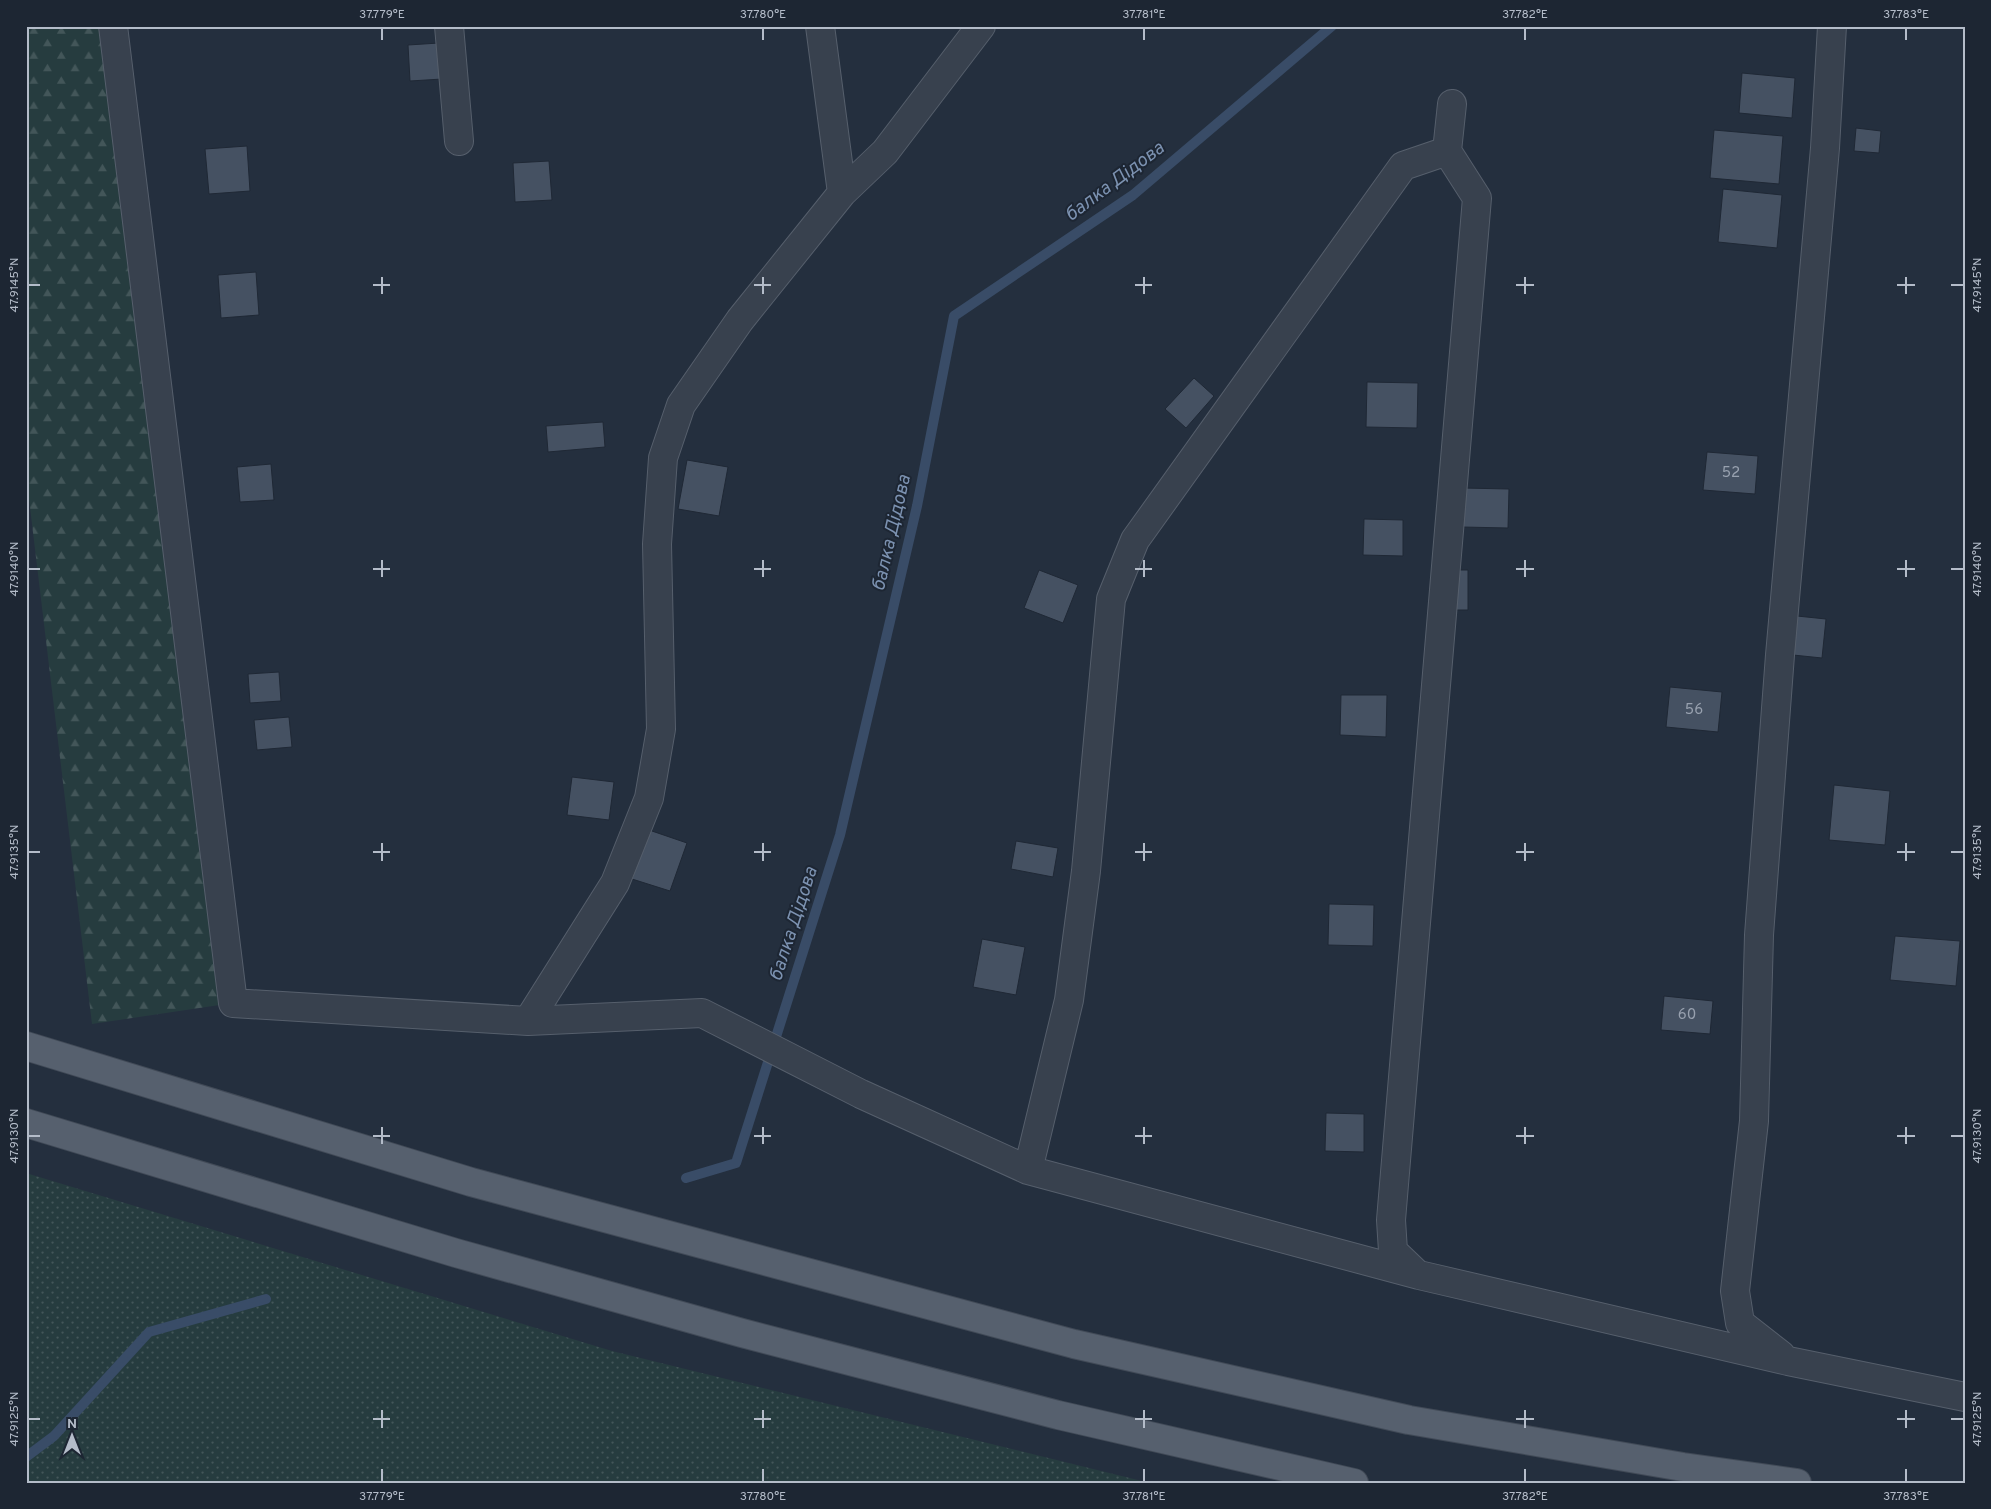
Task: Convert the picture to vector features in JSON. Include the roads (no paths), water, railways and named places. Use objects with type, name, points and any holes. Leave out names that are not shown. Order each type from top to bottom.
[{"type":"main road","points":[[26,1046],[472,1182],[1074,1344],[1409,1420],[1683,1467],[1797,1483]]},
{"type":"main road","points":[[26,1123],[456,1253],[742,1333],[1058,1415],[1354,1483]]},
{"type":"street","points":[[113,26],[233,1003],[528,1021],[702,1013],[861,1094],[1028,1170],[1418,1275],[1788,1361],[1965,1397]]},
{"type":"street","points":[[449,26],[459,141]]},
{"type":"street","points":[[820,26],[842,193]]},
{"type":"street","points":[[528,1021],[615,883],[650,798],[660,729],[657,544],[663,458],[681,405],[740,320],[842,193],[885,152],[981,26]]},
{"type":"street","points":[[1788,1361],[1740,1323],[1735,1291],[1754,1121],[1759,935],[1780,655],[1824,157],[1832,26]]},
{"type":"street","points":[[1418,1275],[1393,1251],[1392,1220],[1477,198],[1448,152],[1452,104]]},
{"type":"street","points":[[1028,1170],[1069,1000],[1086,871],[1111,599],[1135,540],[1403,166],[1448,152]]},
{"type":"waterway","name":"балка Дідова","points":[[686,1178],[736,1163],[840,835],[917,506],[954,316],[1133,195],[1332,26]]},
{"type":"waterway","name":"балка Дідова","points":[[26,1457],[54,1436],[149,1332],[266,1299]]}]
